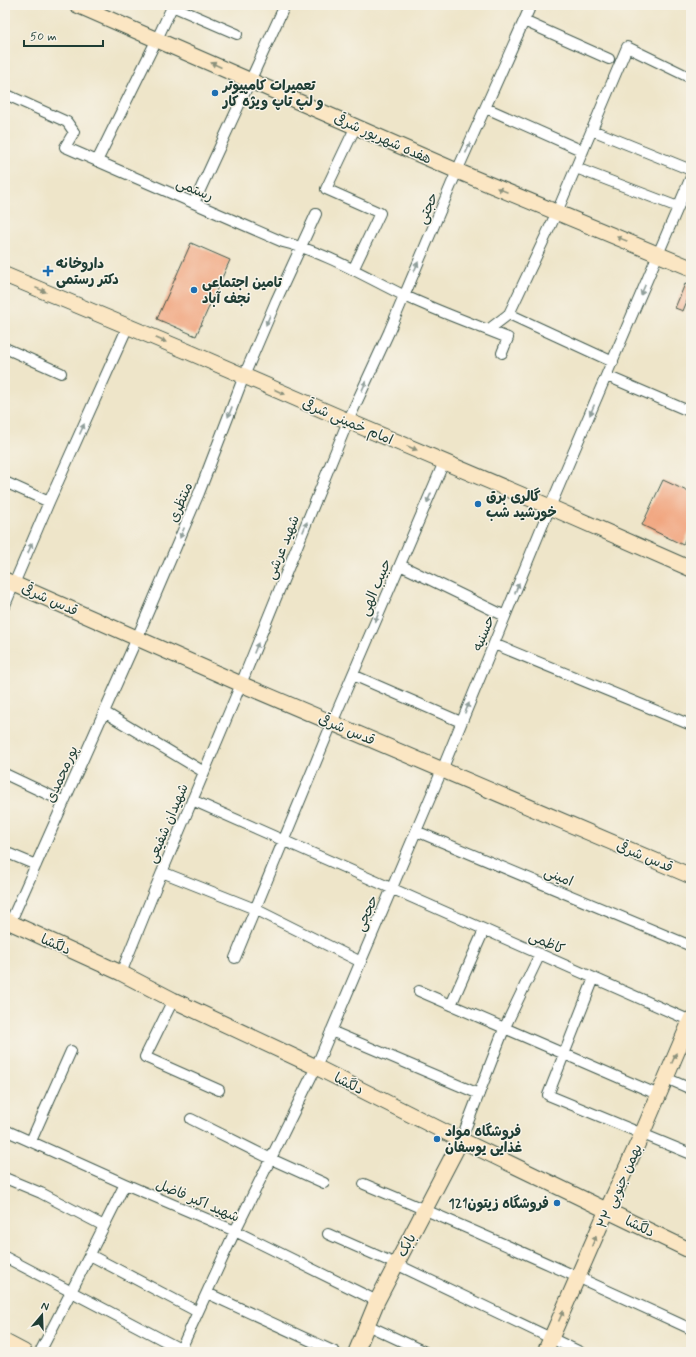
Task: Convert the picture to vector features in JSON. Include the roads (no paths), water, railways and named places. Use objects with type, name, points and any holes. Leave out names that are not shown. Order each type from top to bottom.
[{"type":"street","name":"هفده شهریور شرقی","points":[[77,5],[158,39],[457,171],[691,268]]},
{"type":"street","points":[[194,204],[285,5]]},
{"type":"street","name":"حجتی","points":[[348,422],[531,5]]},
{"type":"street","points":[[97,161],[173,6],[237,34]]},
{"type":"street","points":[[524,21],[609,59]]},
{"type":"street","points":[[488,330],[509,314],[557,212],[627,47],[691,78]]},
{"type":"street","name":"رستمی","points":[[5,94],[67,122],[74,132],[65,147],[283,242],[300,246],[353,270],[404,296],[508,338],[502,353]]},
{"type":"street","points":[[486,108],[583,151]]},
{"type":"street","points":[[353,270],[380,213],[326,189],[356,126]]},
{"type":"street","points":[[592,130],[691,170]]},
{"type":"street","points":[[576,168],[678,207]]},
{"type":"street","name":"حسنیه","points":[[442,770],[550,507],[691,177]]},
{"type":"street","name":"منتظری","points":[[137,638],[199,493],[244,376],[300,246],[316,214]]},
{"type":"street","name":"امام خمینی شرقی","points":[[5,275],[128,326],[691,569]]},
{"type":"street","points":[[509,314],[612,362]]},
{"type":"street","points":[[5,604],[10,582],[49,502],[128,326]]},
{"type":"street","points":[[5,348],[61,373]]},
{"type":"street","points":[[607,376],[691,412]]},
{"type":"street","name":"شهید عرشی","points":[[241,684],[348,422]]},
{"type":"street","name":"حبیب الهی","points":[[235,958],[332,723],[444,462]]},
{"type":"street","points":[[5,482],[49,502]]},
{"type":"street","points":[[400,565],[505,616]]},
{"type":"street","name":"قدس شرقی","points":[[10,582],[241,684],[691,876]]},
{"type":"street","name":"پورمحمدی","points":[[8,921],[36,865],[137,638]]},
{"type":"street","points":[[494,644],[691,725]]},
{"type":"street","points":[[353,675],[461,722]]},
{"type":"street","name":"شهیدان شفیعی","points":[[121,973],[241,684]]},
{"type":"street","points":[[104,712],[204,772]]},
{"type":"street","name":"حججی","points":[[184,1351],[198,1312],[316,1067],[442,770]]},
{"type":"street","points":[[5,774],[64,802]]},
{"type":"street","name":"کاظمی","points":[[192,800],[691,1020]]},
{"type":"street","name":"امینی","points":[[416,831],[691,946]]},
{"type":"street","points":[[5,852],[36,865]]},
{"type":"street","points":[[162,872],[256,909],[361,962]]},
{"type":"street","name":"دلگشا","points":[[8,921],[121,973],[174,1000],[316,1067],[461,1140],[691,1251]]},
{"type":"street","points":[[451,1005],[484,930]]},
{"type":"street","points":[[461,1140],[504,1029],[540,954]]},
{"type":"street","points":[[594,978],[548,1095],[691,1154]]},
{"type":"street","points":[[419,991],[659,1095]]},
{"type":"street","points":[[174,1000],[145,1058],[218,1090]]},
{"type":"street","name":"۲۲ بهمن جنوبی","points":[[545,1352],[691,1020]]},
{"type":"street","points":[[331,1031],[479,1094]]},
{"type":"street","points":[[31,1141],[71,1051]]},
{"type":"street","points":[[666,1078],[691,1089]]},
{"type":"street","points":[[191,1119],[324,1183]]},
{"type":"street","name":"شهید اکبر فاضل","points":[[5,1130],[125,1184],[236,1231],[377,1301]]},
{"type":"street","name":"بابک","points":[[356,1352],[377,1301],[461,1140]]},
{"type":"street","points":[[5,1178],[41,1193],[104,1226]]},
{"type":"street","points":[[40,1352],[72,1292],[125,1184]]},
{"type":"street","points":[[364,1184],[425,1209],[691,1329]]},
{"type":"street","points":[[328,1234],[396,1264],[580,1352]]},
{"type":"street","points":[[90,1255],[198,1312]]},
{"type":"street","points":[[5,1257],[184,1351]]},
{"type":"street","points":[[207,1293],[335,1352]]},
{"type":"street","points":[[367,1326],[426,1352]]},
{"type":"street","points":[[5,1342],[24,1352]]},
{"type":"place","name":"تعمیرات کامپیوتر و لپ تاپ ویژه کار","points":[[215,93]]},
{"type":"place","name":"داروخانه دکتر رستمی","points":[[48,271]]},
{"type":"place","name":"تامین اجتماعی نجف آباد","points":[[194,290]]},
{"type":"place","name":"گالری برق خورشید شب","points":[[478,504]]},
{"type":"place","name":"فروشگاه مواد غذایی یوسفان","points":[[437,1139]]},
{"type":"place","name":"فروشگاه زیتون121","points":[[557,1203]]}]
